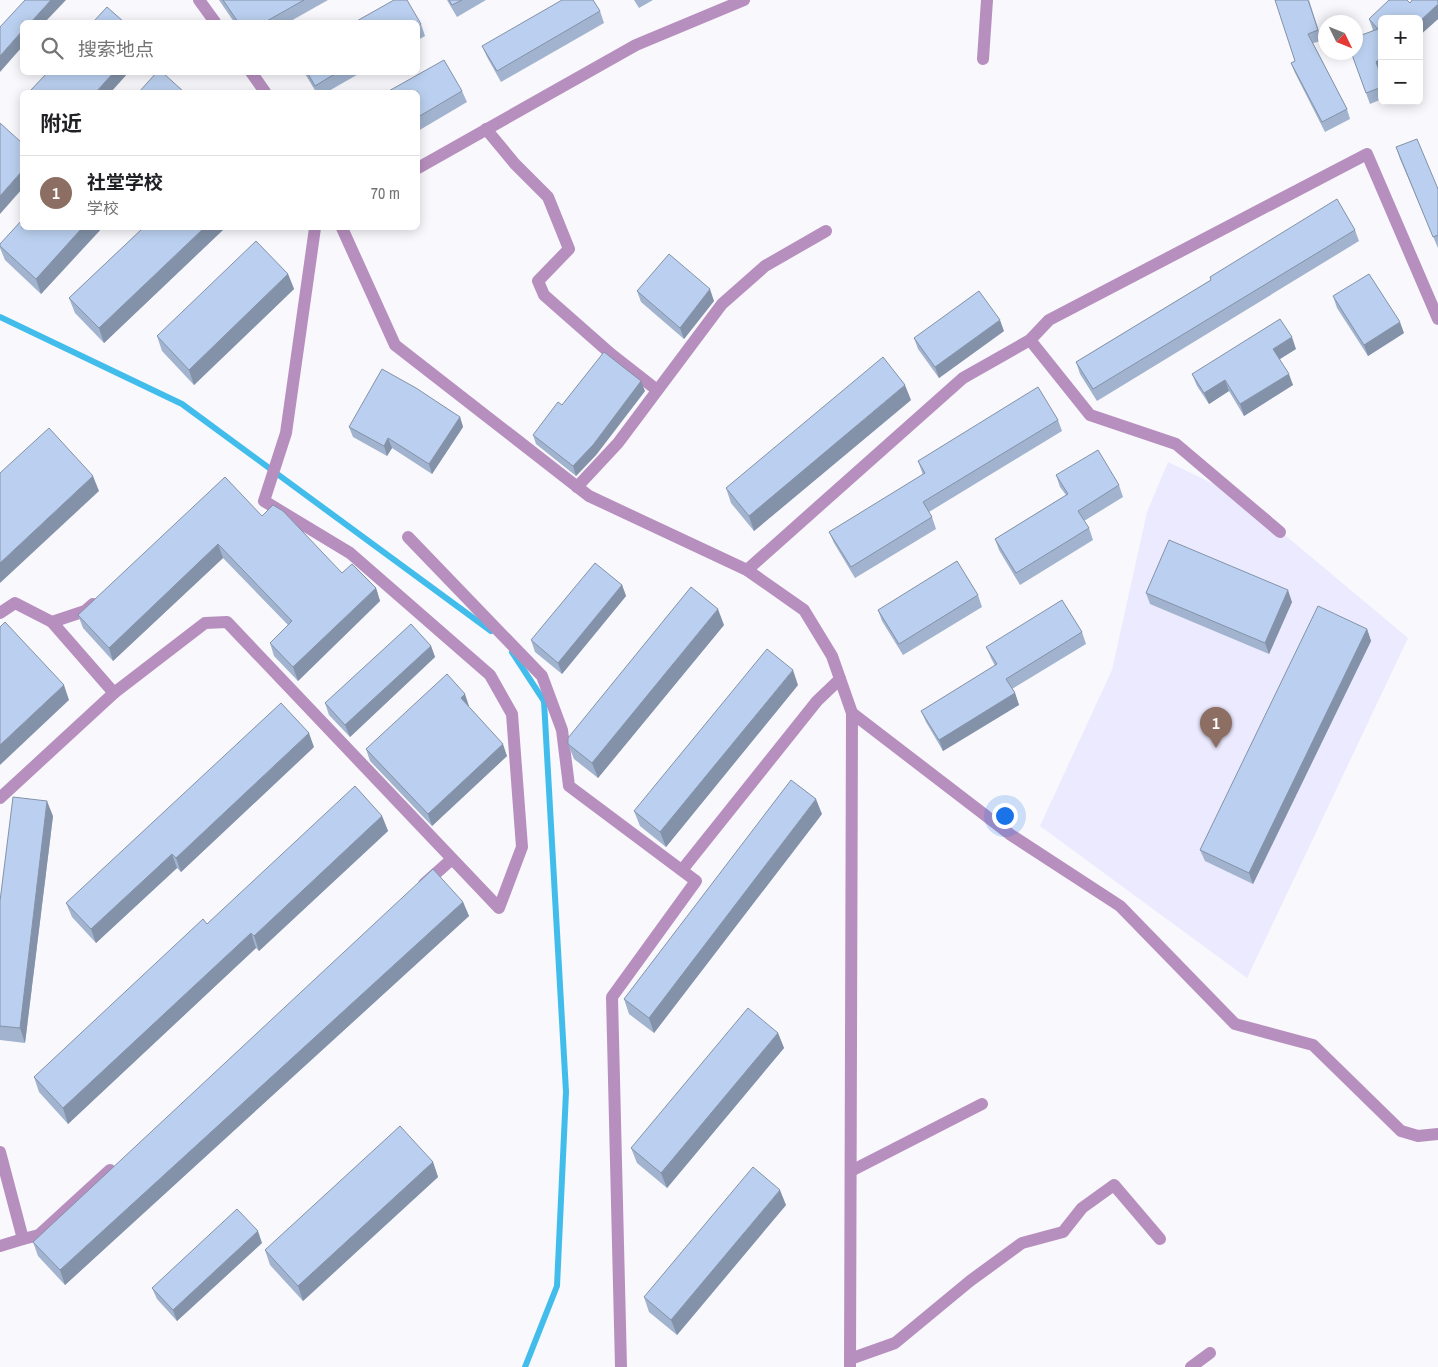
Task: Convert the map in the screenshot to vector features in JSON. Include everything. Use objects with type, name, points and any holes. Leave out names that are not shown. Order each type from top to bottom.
[{"type":"street","points":[[199,0],[214,20]]},
{"type":"street","points":[[420,167],[636,45],[744,0]]},
{"type":"street","points":[[983,59],[987,0]]},
{"type":"street","points":[[253,75],[264,90]]},
{"type":"street","points":[[486,129],[514,164],[548,197],[569,250],[538,281],[544,295],[611,354],[657,390]]},
{"type":"street","points":[[747,570],[963,378],[1030,340],[1049,320],[1367,154],[1438,319]]},
{"type":"street","points":[[0,798],[114,693],[205,623],[227,622],[499,908],[522,847],[512,714],[490,675],[350,554],[264,501],[286,433],[315,230]]},
{"type":"street","points":[[343,230],[395,346],[589,496],[747,570],[804,610],[832,656],[852,713],[850,1363],[896,1343],[970,1281],[1022,1243],[1063,1232],[1082,1208],[1114,1185],[1160,1239]]},
{"type":"street","points":[[577,487],[618,443],[722,304],[765,266],[826,231]]},
{"type":"street","points":[[1030,340],[1090,414],[1176,444],[1280,532]]},
{"type":"street","points":[[408,538],[542,676],[562,730],[569,786],[696,881],[612,997],[622,1367]]},
{"type":"street","points":[[52,622],[86,611],[100,597]]},
{"type":"street","points":[[0,613],[15,603],[52,622],[114,693]]},
{"type":"street","points":[[682,870],[817,701],[840,679]]},
{"type":"street","points":[[852,713],[1011,835],[1120,906],[1235,1024],[1313,1045],[1400,1131],[1418,1136],[1438,1134]]},
{"type":"street","points":[[415,892],[452,859]]},
{"type":"street","points":[[851,1171],[982,1104]]},
{"type":"street","points":[[0,1152],[23,1239]]},
{"type":"street","points":[[0,1246],[39,1235],[120,1161]]},
{"type":"street","points":[[1192,1367],[1210,1353]]},
{"type":"shaded area","points":[[1168,462],[1237,495],[1408,638],[1247,978],[1040,826],[1112,670],[1147,512]]},
{"type":"building","points":[[25,0],[51,0],[33,20],[20,20],[20,33],[0,56],[0,27]]},
{"type":"building","points":[[223,0],[304,0],[269,20],[237,20]]},
{"type":"building","points":[[394,0],[407,0],[419,20],[359,20]]},
{"type":"building","points":[[449,0],[462,0],[452,5]]},
{"type":"building","points":[[562,0],[593,0],[600,11],[497,71],[482,46]]},
{"type":"building","points":[[1275,0],[1308,0],[1318,30],[1308,34],[1318,53],[1318,60],[1322,60],[1347,109],[1322,122],[1291,63],[1295,61]]},
{"type":"building","points":[[1389,0],[1407,0],[1410,3],[1412,0],[1438,0],[1438,6],[1423,18],[1423,15],[1378,15],[1378,29],[1369,19]]},
{"type":"building","points":[[107,7],[122,20],[95,20]]},
{"type":"building","points":[[1378,29],[1378,60],[1376,62],[1378,68],[1378,88],[1366,93],[1354,60],[1363,60],[1363,34]]},
{"type":"building","points":[[444,60],[462,91],[420,116],[420,90],[391,90]]},
{"type":"building","points":[[45,75],[111,75],[98,90],[31,90]]},
{"type":"building","points":[[154,75],[165,75],[182,90],[141,90]]},
{"type":"building","points":[[309,75],[333,75],[315,86]]},
{"type":"building","points":[[0,123],[20,141],[20,173],[0,196]]},
{"type":"building","points":[[1417,139],[1438,189],[1438,235],[1433,237],[1396,147]]},
{"type":"building","points":[[1337,199],[1355,230],[1093,389],[1076,362],[1211,280],[1210,277]]},
{"type":"building","points":[[20,222],[20,230],[80,230],[36,279],[0,244]]},
{"type":"building","points":[[141,230],[202,230],[99,328],[69,298]]},
{"type":"building","points":[[256,241],[288,274],[189,370],[157,336]]},
{"type":"building","points":[[669,254],[710,289],[680,328],[637,291]]},
{"type":"building","points":[[1369,274],[1400,322],[1364,345],[1333,296]]},
{"type":"building","points":[[979,291],[1000,320],[935,367],[914,338]]},
{"type":"building","points":[[1280,319],[1292,337],[1273,349],[1289,374],[1240,404],[1225,380],[1204,393],[1192,374]]},
{"type":"building","points":[[604,352],[641,381],[593,445],[573,466],[533,435],[558,402],[562,405]]},
{"type":"building","points":[[883,357],[905,385],[749,516],[726,488]]},
{"type":"building","points":[[382,369],[416,388],[460,417],[429,464],[388,438],[384,446],[349,427]]},
{"type":"building","points":[[1038,387],[1058,420],[923,502],[932,517],[851,567],[829,532],[925,473],[918,461]]},
{"type":"building","points":[[49,428],[93,476],[0,563],[0,473]]},
{"type":"building","points":[[1098,450],[1119,485],[1078,511],[1089,528],[1016,573],[995,539],[1068,494],[1056,475]]},
{"type":"building","points":[[225,477],[262,516],[273,505],[283,511],[342,573],[352,564],[376,588],[293,667],[270,643],[292,621],[218,544],[109,648],[78,615]]},
{"type":"building","points":[[1169,540],[1288,590],[1265,643],[1146,593]]},
{"type":"building","points":[[957,561],[978,595],[899,644],[878,610]]},
{"type":"building","points":[[595,563],[622,585],[558,663],[531,640]]},
{"type":"building","points":[[691,587],[718,609],[592,763],[568,744],[568,738]]},
{"type":"building","points":[[1062,600],[1082,632],[1006,679],[1015,693],[939,740],[921,711],[997,664],[986,647]]},
{"type":"building","points":[[1318,606],[1367,629],[1249,873],[1200,850]]},
{"type":"building","points":[[5,622],[64,685],[0,745],[0,627]]},
{"type":"building","points":[[411,624],[431,646],[345,725],[325,703]]},
{"type":"building","points":[[767,649],[793,670],[660,832],[634,811]]},
{"type":"building","points":[[447,674],[465,694],[461,698],[503,744],[428,814],[366,749]]},
{"type":"building","points":[[281,703],[309,733],[176,858],[172,854],[91,929],[66,903]]},
{"type":"building","points":[[791,780],[816,799],[649,1018],[624,999]]},
{"type":"building","points":[[355,786],[382,816],[254,936],[251,933],[63,1108],[34,1077],[203,919],[207,924]]},
{"type":"building","points":[[13,797],[47,801],[20,1028],[0,1026],[0,901]]},
{"type":"building","points":[[433,869],[463,902],[60,1270],[33,1242]]},
{"type":"building","points":[[748,1008],[778,1033],[661,1173],[631,1148]]},
{"type":"building","points":[[400,1126],[433,1162],[298,1286],[265,1250]]},
{"type":"building","points":[[753,1167],[780,1190],[671,1320],[644,1297]]},
{"type":"building","points":[[237,1209],[258,1231],[173,1310],[152,1288]]},
{"type":"waterway","points":[[0,317],[182,404],[491,631]]},
{"type":"waterway","points":[[512,652],[544,701],[566,1092],[557,1286],[525,1367]]},
{"type":"place","name":"社堂学校","points":[[1216,748]]}]
